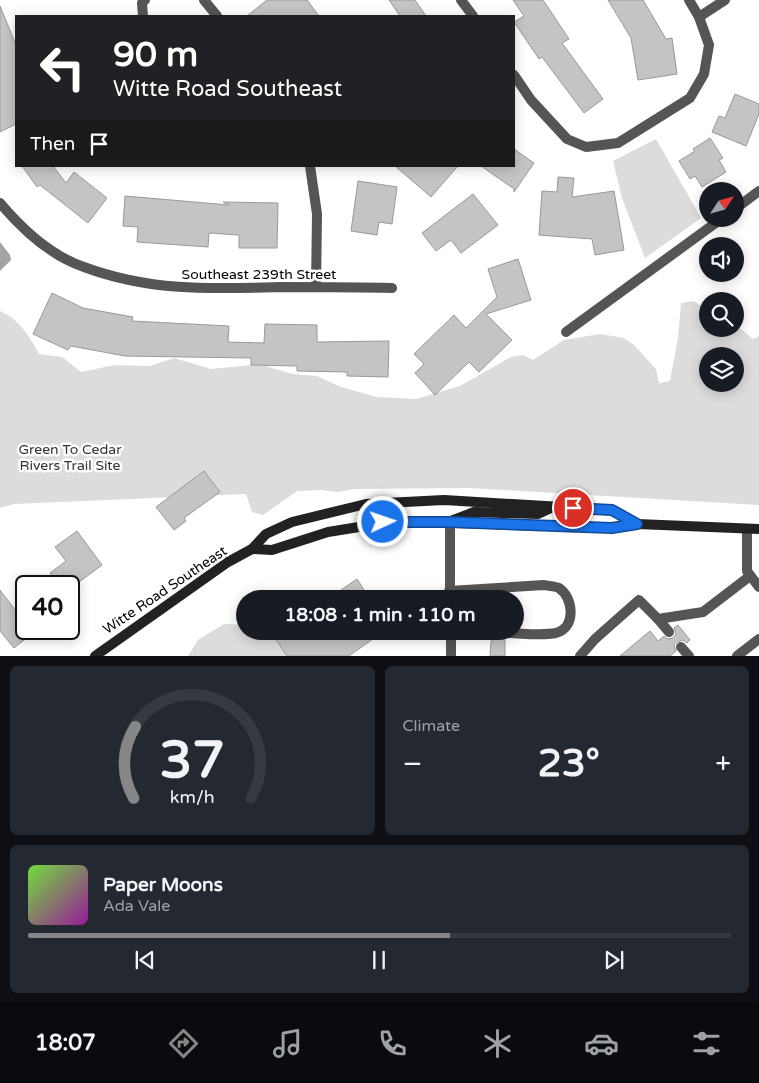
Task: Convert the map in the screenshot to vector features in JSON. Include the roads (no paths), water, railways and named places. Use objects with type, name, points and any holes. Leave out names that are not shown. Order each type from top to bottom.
[{"type":"street","points":[[143,15],[142,4],[145,0]]},
{"type":"street","points":[[204,0],[214,15]]},
{"type":"street","points":[[461,0],[472,15]]},
{"type":"street","points":[[515,76],[531,100],[567,139],[586,147],[604,147],[618,143],[690,98],[704,74],[709,45],[700,17],[689,0]]},
{"type":"street","points":[[700,17],[724,0]]},
{"type":"street","points":[[310,167],[317,214],[316,287]]},
{"type":"street","points":[[744,202],[759,191]]},
{"type":"street","name":"Southeast 239th Street","points":[[0,203],[39,241],[62,256],[82,267],[123,279],[185,289],[392,288]]},
{"type":"street","points":[[566,332],[709,228]]},
{"type":"street","name":"Witte Road Southeast","points":[[95,656],[228,562],[252,549],[266,534],[292,522],[366,504],[444,500],[612,510],[637,524]]},
{"type":"street","points":[[450,590],[450,522],[474,512],[538,514],[554,507]]},
{"type":"street","name":"Witte Road Southeast","points":[[252,549],[272,550],[328,532],[396,521],[612,528],[637,524],[759,529]]},
{"type":"street","points":[[747,529],[746,565],[750,576],[759,587]]},
{"type":"street","points":[[658,619],[703,612],[750,576]]},
{"type":"street","points":[[497,590],[544,585],[558,588],[568,598],[571,613],[567,625],[557,632],[524,633]]},
{"type":"street","points":[[580,656],[639,600],[669,632]]},
{"type":"street","points":[[737,656],[759,639]]},
{"type":"street","points":[[451,640],[451,656]]},
{"type":"street","points":[[682,647],[689,656]]},
{"type":"park label","name":"Green To Cedar Rivers Trail Site","points":[[70,458]]}]
